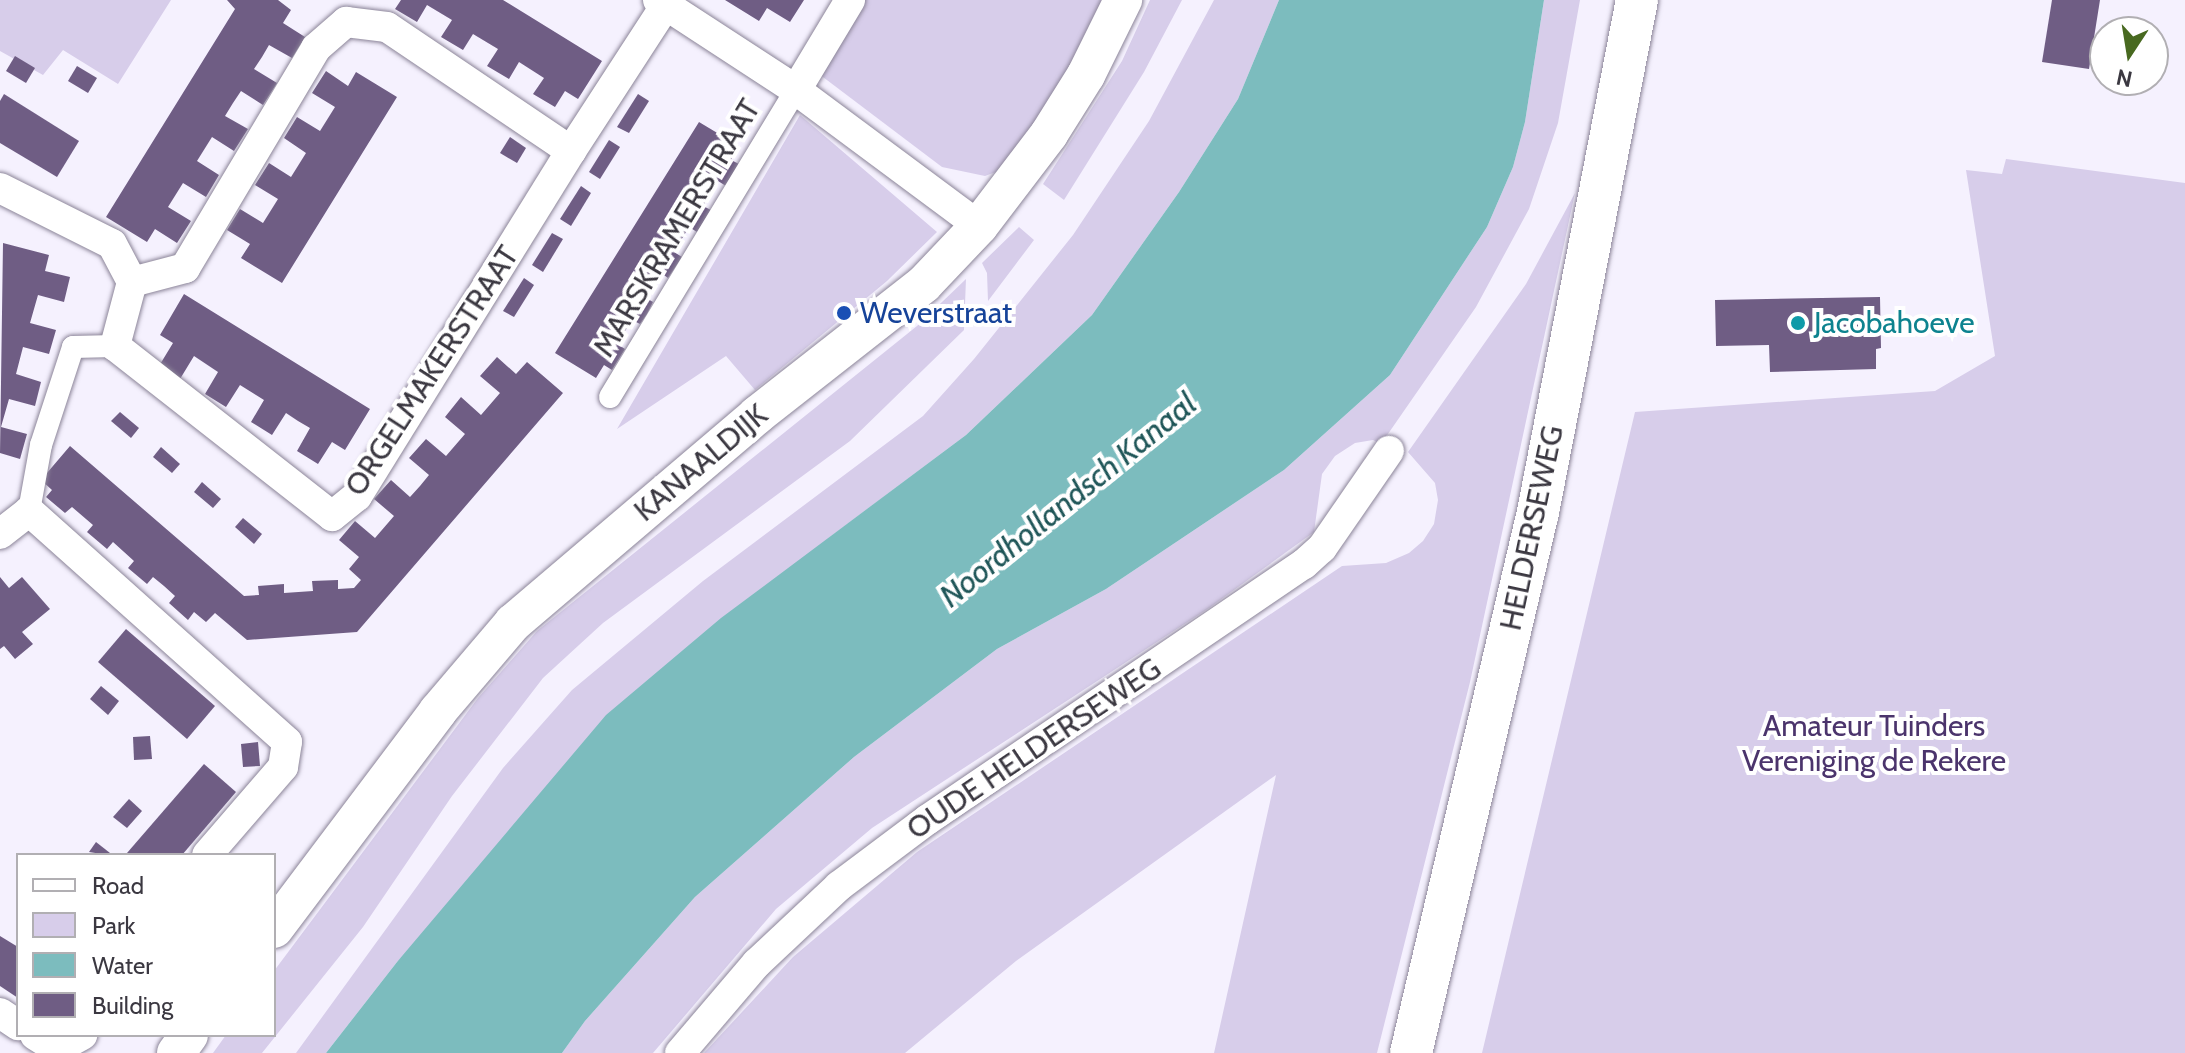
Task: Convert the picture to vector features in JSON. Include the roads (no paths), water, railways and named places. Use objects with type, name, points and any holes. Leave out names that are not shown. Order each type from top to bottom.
[{"type":"main road","name":"HELDERSEWEG","points":[[1411,1053],[1538,512],[1637,0]]},
{"type":"street","points":[[796,90],[850,0]]},
{"type":"street","name":"KANAALDIJK","points":[[276,926],[438,711],[513,623],[757,415],[924,284],[979,226],[1049,134],[1086,75],[1123,0]]},
{"type":"street","points":[[662,3],[796,90],[979,226]]},
{"type":"street","name":"ORGELMAKERSTRAAT","points":[[115,346],[332,516],[357,496],[662,3]]},
{"type":"street","points":[[132,282],[185,268],[316,48],[346,22],[387,27],[571,151]]},
{"type":"street","name":"MARSKRAMERSTRAAT","points":[[610,397],[796,90]]},
{"type":"street","points":[[0,188],[112,244],[132,282],[115,346],[73,347],[41,445],[29,511],[0,534]]},
{"type":"street","name":"OUDE HELDERSEWEG","points":[[680,1053],[757,963],[839,886],[927,820],[1304,564],[1322,548],[1389,451]]},
{"type":"street","points":[[29,511],[287,742],[283,767],[209,853]]},
{"type":"water","name":"Noordhollandsch Kanaal","points":[[1279,0],[1544,0],[1525,122],[1513,167],[1487,227],[1390,375],[1284,470],[1106,589],[997,649],[854,757],[695,897],[585,1021],[562,1053],[326,1053],[397,962],[606,715],[721,618],[966,435],[1092,315],[1179,192],[1238,99]]},
{"type":"place","name":"Weverstraat","points":[[844,313]]},
{"type":"place","name":"Jacobahoeve","points":[[1798,323]]},
{"type":"park label","name":"Amateur Tuinders Vereniging de Rekere","points":[[1874,743]]}]
